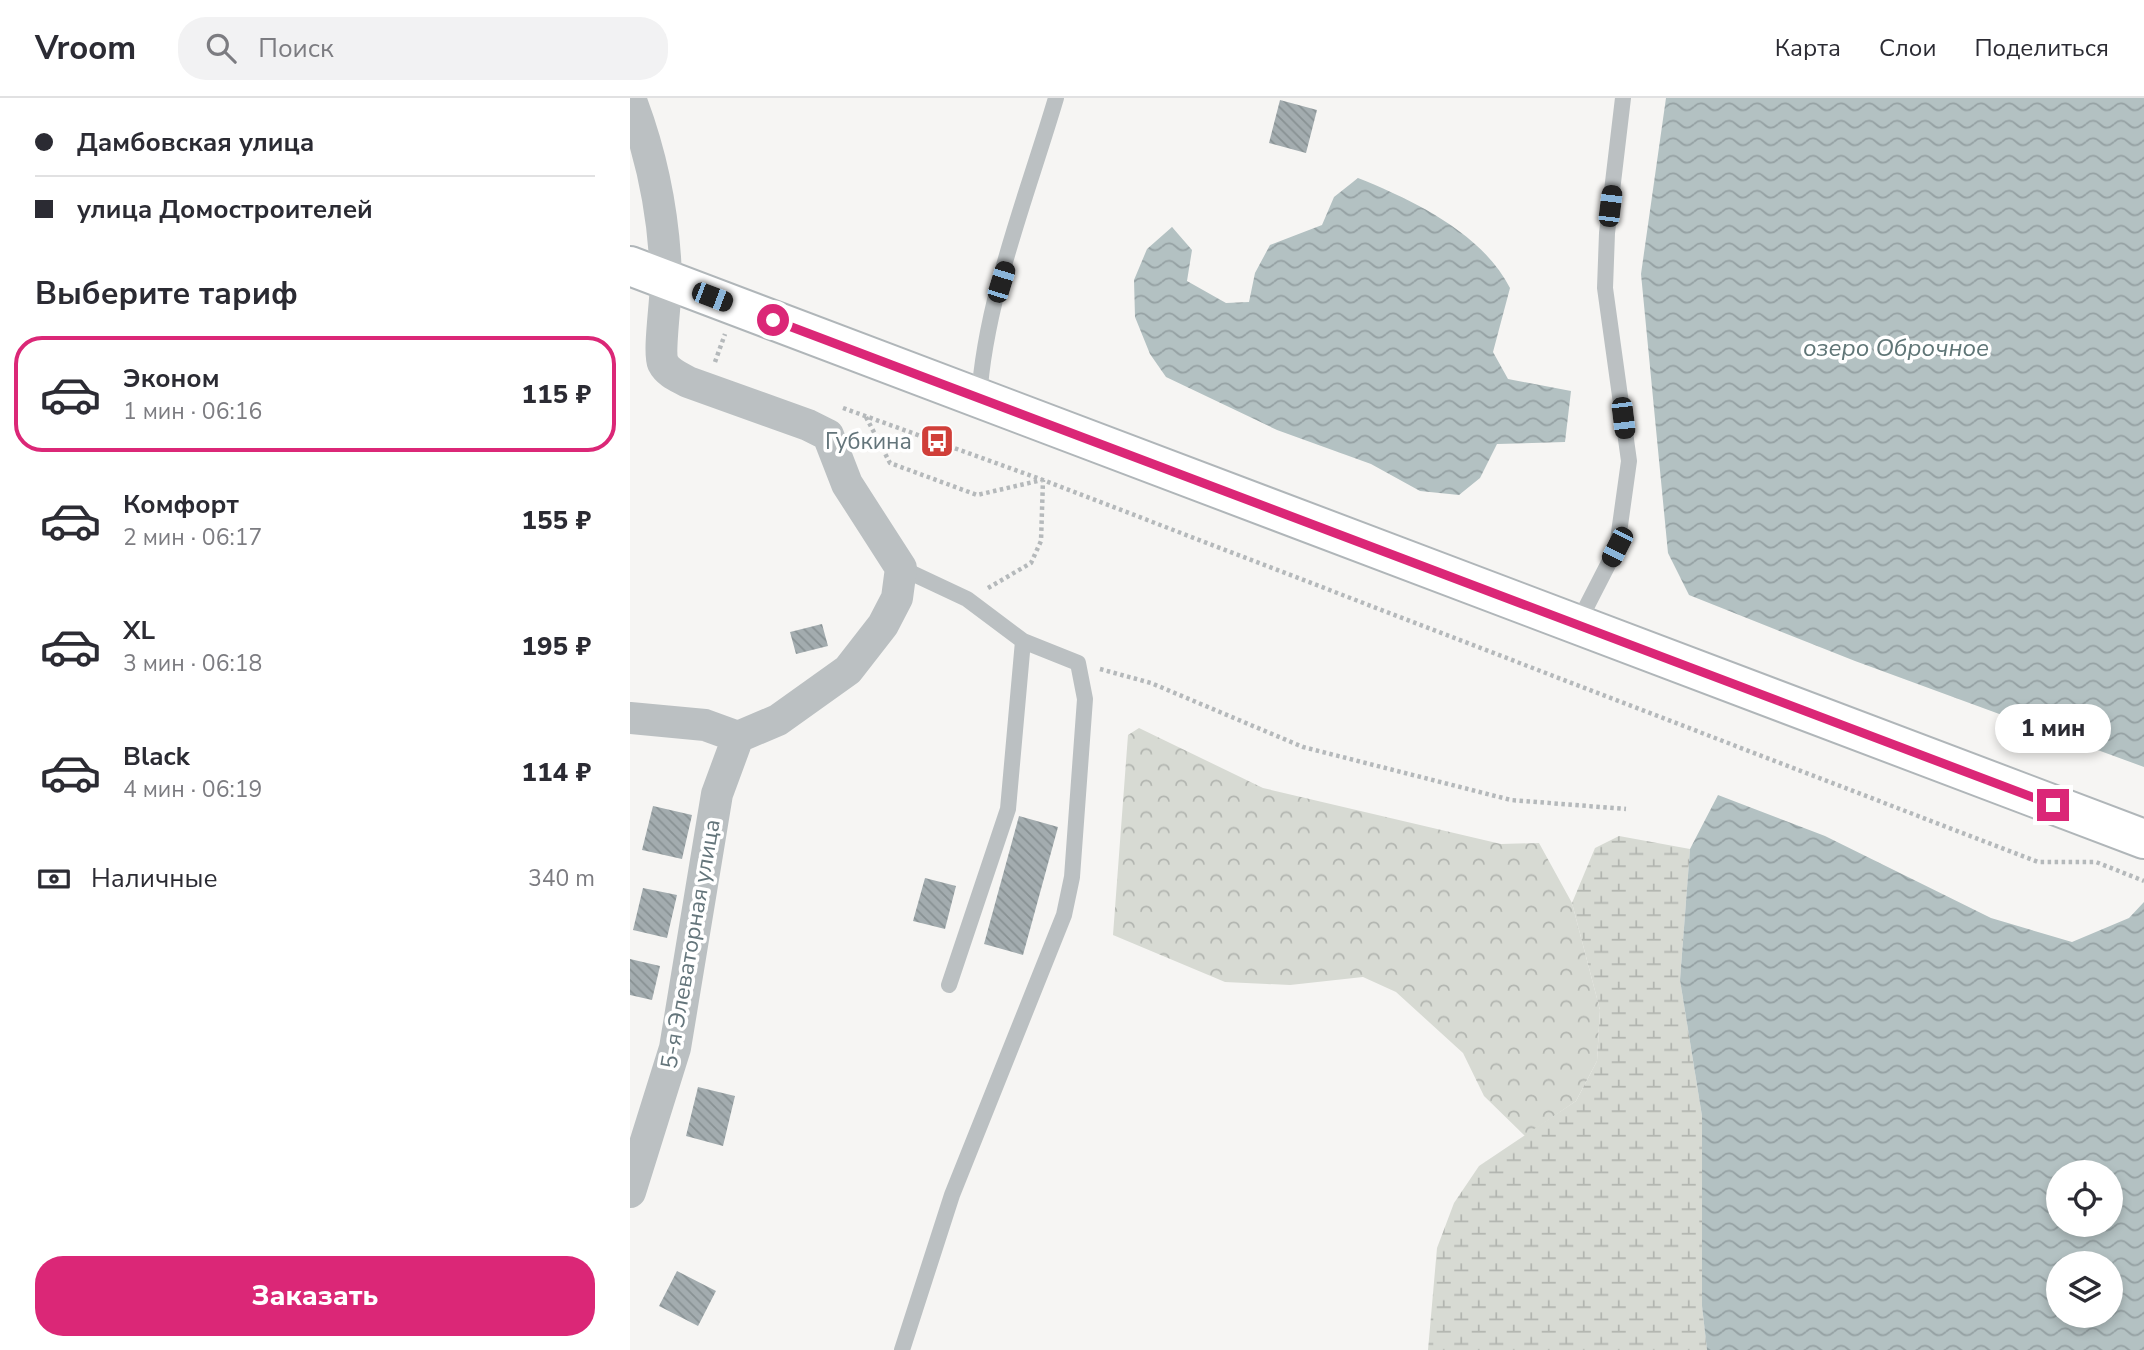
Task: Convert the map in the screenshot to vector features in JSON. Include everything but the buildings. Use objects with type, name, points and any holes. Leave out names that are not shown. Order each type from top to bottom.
[{"type":"main road","points":[[630,266],[2144,839]]},
{"type":"street","points":[[630,718],[705,725],[738,737],[778,720],[848,670],[883,625],[897,597],[901,568],[847,484],[828,435],[670,373],[662,361],[666,279],[663,231],[652,168],[631,98]]},
{"type":"street","name":"5-я Элеваторная улица","points":[[630,1192],[675,1048],[717,794],[738,737]]},
{"type":"lane","points":[[979,399],[982,354],[990,320],[1056,98]]},
{"type":"lane","points":[[1577,625],[1617,547],[1629,461],[1605,288],[1607,233],[1623,98]]},
{"type":"lane","points":[[901,568],[967,600],[1023,640],[1079,663],[1085,699],[1072,877],[1064,915],[952,1195],[902,1350]]},
{"type":"lane","points":[[949,985],[1007,809],[1023,640]]},
{"type":"path","points":[[715,362],[725,331]]},
{"type":"path","points":[[1043,480],[977,495],[890,463],[865,416],[1043,480],[2038,862],[2096,862],[2144,881]]},
{"type":"path","points":[[967,600],[1031,563],[1041,541],[1043,480]]},
{"type":"path","points":[[1079,663],[1151,683],[1303,747],[1511,800],[1626,809]]},
{"type":"green space","points":[[1139,728],[1263,788],[1501,844],[1539,843],[1572,903],[1600,1010],[1597,1061],[1576,1101],[1525,1136],[1484,1096],[1463,1053],[1396,992],[1363,977],[1290,985],[1225,982],[1113,935],[1128,735]]},
{"type":"green space","points":[[1619,836],[1690,849],[1680,980],[1702,1116],[1702,1306],[1707,1350],[1428,1350],[1437,1248],[1454,1203],[1479,1166],[1576,1101],[1597,1061],[1600,1010],[1572,903],[1595,848]]},
{"type":"water","name":"озеро Оброчное","points":[[1666,98],[2144,98],[2144,767],[1855,661],[1689,595],[1668,553],[1641,274]]},
{"type":"water","points":[[1358,178],[1423,208],[1444,221],[1464,235],[1498,268],[1510,288],[1493,352],[1508,379],[1571,391],[1565,442],[1497,444],[1480,478],[1459,495],[1420,491],[1371,464],[1277,430],[1166,377],[1150,354],[1135,317],[1134,280],[1147,249],[1172,227],[1192,250],[1187,281],[1226,303],[1249,302],[1255,273],[1270,245],[1322,225],[1334,197]]},
{"type":"water","points":[[1718,795],[1825,836],[1991,918],[2072,942],[2129,918],[2144,902],[2144,1350],[1707,1350],[1702,1306],[1702,1116],[1680,980],[1690,849]]},
{"type":"place","name":"Губкина","points":[[937,441]]},
{"type":"route","points":[[773,320],[2053,805]]}]
